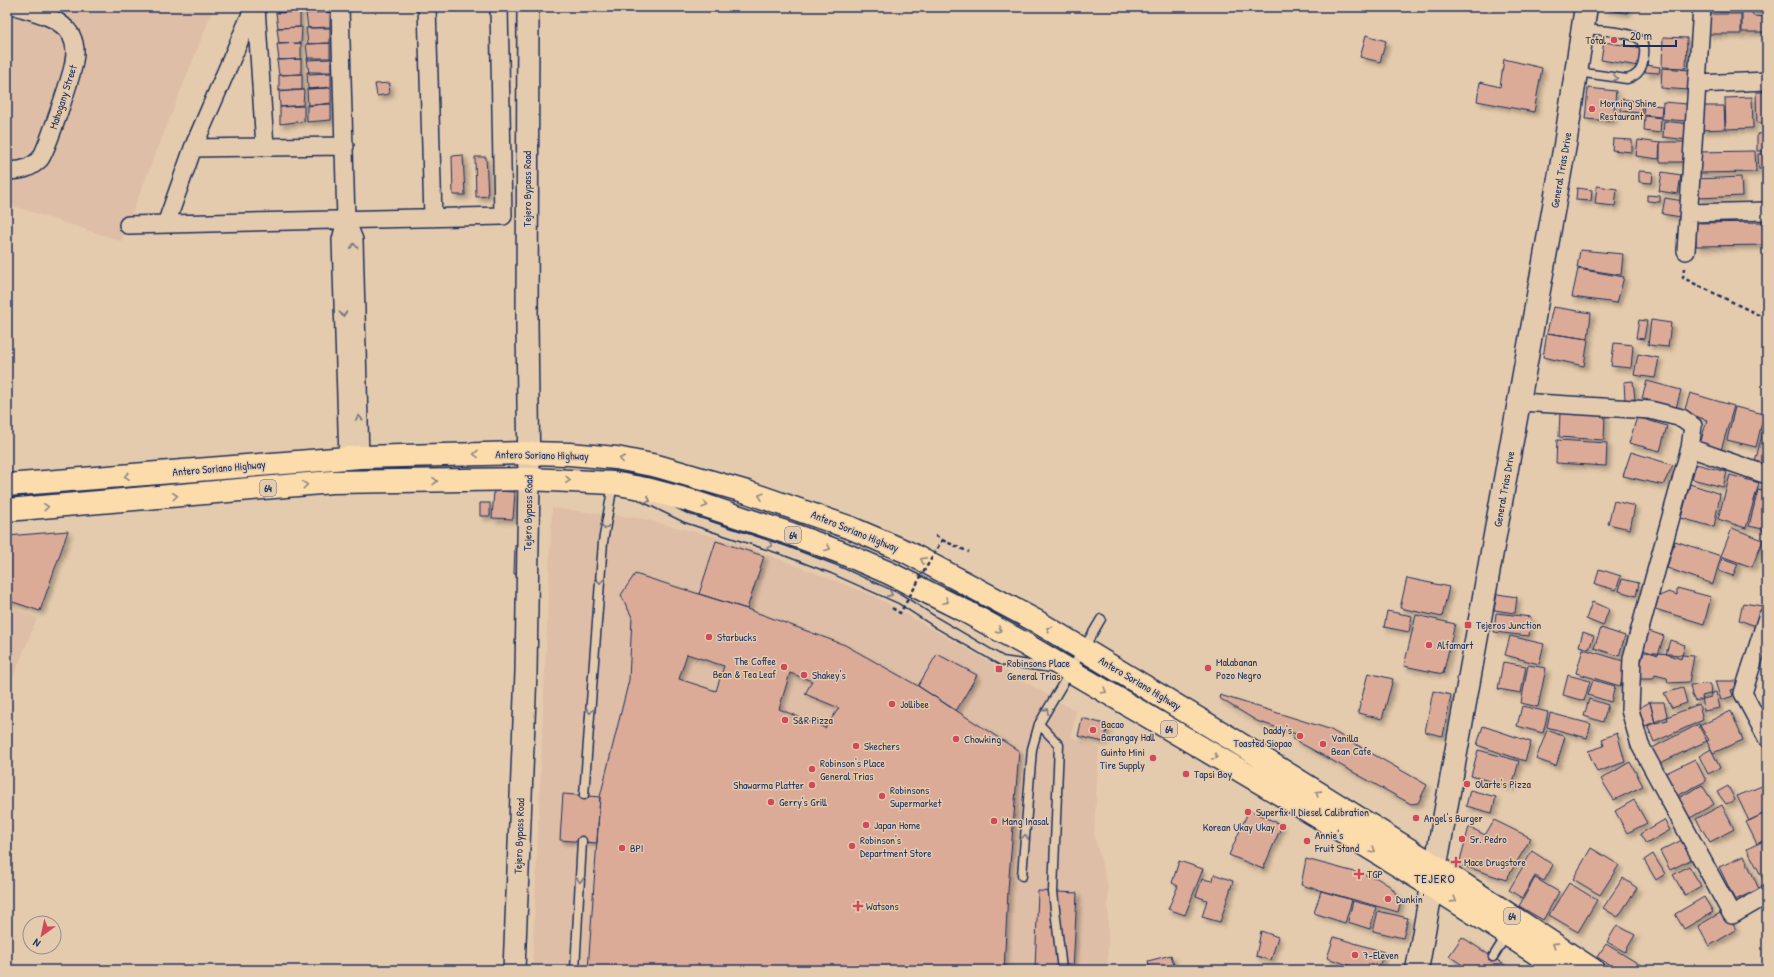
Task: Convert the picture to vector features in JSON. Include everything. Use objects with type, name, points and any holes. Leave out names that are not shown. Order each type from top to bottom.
[{"type":"main road","name":"General Trias Drive","points":[[1418,970],[1566,145],[1586,7]]},
{"type":"main road","name":"Antero Soriano Highway","points":[[7,485],[354,458],[528,453],[569,454],[616,458],[657,466],[747,492],[851,528],[907,552],[973,586],[1083,648],[1435,877],[1508,934],[1562,970]]},
{"type":"main road","name":"Antero Soriano Highway","points":[[7,510],[332,482],[529,479],[613,483],[646,489],[688,500],[840,552],[890,573],[965,611],[1435,877],[1594,970]]},
{"type":"street","name":"Mahogany Street","points":[[7,170],[13,171],[30,167],[41,157],[48,141],[74,62],[75,47],[73,41],[70,34],[60,24],[45,15],[18,7]]},
{"type":"street","points":[[255,7],[265,147]]},
{"type":"street","points":[[166,224],[193,148],[255,7]]},
{"type":"street","points":[[340,7],[346,220],[341,240],[349,274],[354,458]]},
{"type":"street","points":[[427,7],[433,218]]},
{"type":"street","points":[[128,225],[503,216],[499,7]]},
{"type":"street","name":"Tejero Bypass Road","points":[[514,970],[526,672],[529,479],[527,325],[528,7]]},
{"type":"street","points":[[1686,251],[1702,7]]},
{"type":"street","points":[[1697,84],[1767,81]]},
{"type":"street","points":[[193,148],[345,146]]},
{"type":"street","points":[[1689,213],[1767,211]]},
{"type":"street","points":[[1520,402],[1650,410],[1682,418],[1693,426],[1690,448],[1632,658],[1630,710],[1640,745],[1732,915],[1767,895]]},
{"type":"street","points":[[1690,448],[1767,475]]},
{"type":"street","points":[[1766,627],[1743,693],[1767,738]]},
{"type":"lane","points":[[1576,72],[1627,79],[1635,77],[1642,70],[1645,49],[1640,40],[1630,35],[1583,29]]},
{"type":"lane","points":[[584,795],[603,542],[613,483]]},
{"type":"lane","points":[[1022,876],[1032,749],[1039,724],[1101,618]]},
{"type":"lane","points":[[1039,724],[1059,745],[1052,892],[1062,970]]},
{"type":"lane","points":[[575,970],[582,841]]},
{"type":"lane","points":[[1493,957],[1508,934]]},
{"type":"path","points":[[1686,251],[1683,278],[1767,319]]},
{"type":"path","points":[[935,535],[942,540],[969,552]]},
{"type":"path","points":[[892,608],[900,613],[942,540]]},
{"type":"shaded area","points":[[7,7],[214,7],[121,241],[7,204]]},
{"type":"shaded area","name":"Robinsons Place General Trias","points":[[552,508],[639,518],[733,541],[874,596],[1076,711],[1071,737],[1099,748],[1094,835],[1108,886],[1108,970],[532,970]]},
{"type":"shaded area","points":[[7,606],[37,618],[7,693]]},
{"type":"building","points":[[278,7],[301,7],[301,11],[279,12]]},
{"type":"building","points":[[306,7],[329,7],[329,12],[307,13]]},
{"type":"building","points":[[1605,7],[1628,7],[1627,13],[1605,9]]},
{"type":"building","points":[[1713,7],[1742,7],[1742,12],[1713,11]]},
{"type":"building","points":[[1752,7],[1767,7],[1767,17],[1753,16]]},
{"type":"building","points":[[300,12],[300,27],[278,28],[276,13]]},
{"type":"building","points":[[330,12],[330,27],[308,28],[306,13]]},
{"type":"building","points":[[1742,12],[1766,13],[1766,32],[1742,32]]},
{"type":"building","points":[[1707,14],[1741,14],[1741,34],[1708,34]]},
{"type":"building","points":[[302,27],[301,43],[279,44],[277,28]]},
{"type":"building","points":[[306,28],[330,28],[330,43],[308,44]]},
{"type":"building","points":[[1366,35],[1386,41],[1380,62],[1360,57]]},
{"type":"building","points":[[1663,37],[1687,38],[1686,68],[1662,67]]},
{"type":"building","points":[[1604,42],[1641,48],[1639,66],[1601,60]]},
{"type":"building","points":[[301,43],[301,59],[279,60],[277,44]]},
{"type":"building","points":[[330,43],[330,59],[308,60],[306,44]]},
{"type":"building","points":[[307,58],[331,58],[331,73],[309,74]]},
{"type":"building","points":[[301,59],[301,74],[279,75],[277,60]]},
{"type":"building","points":[[1504,59],[1542,68],[1534,112],[1477,101],[1480,82],[1500,87]]},
{"type":"building","points":[[1646,65],[1660,67],[1659,73],[1645,72]]},
{"type":"building","points":[[1662,68],[1690,70],[1688,90],[1661,88]]},
{"type":"building","points":[[307,72],[331,72],[331,87],[308,89]]},
{"type":"building","points":[[302,74],[302,90],[279,92],[279,75]]},
{"type":"building","points":[[390,83],[389,94],[377,96],[375,84]]},
{"type":"building","points":[[331,88],[331,103],[308,106],[307,89]]},
{"type":"building","points":[[1588,88],[1616,91],[1613,121],[1585,119]]},
{"type":"building","points":[[279,90],[304,90],[303,105],[280,107]]},
{"type":"building","points":[[1756,92],[1767,92],[1767,123],[1757,123]]},
{"type":"building","points":[[1752,97],[1753,128],[1726,129],[1725,98]]},
{"type":"building","points":[[1622,99],[1642,102],[1641,113],[1621,111]]},
{"type":"building","points":[[1663,102],[1687,104],[1686,121],[1662,119]]},
{"type":"building","points":[[331,104],[331,120],[307,122],[307,105]]},
{"type":"building","points":[[1644,104],[1662,106],[1661,117],[1643,115]]},
{"type":"building","points":[[304,106],[304,121],[280,124],[280,107]]},
{"type":"building","points":[[1699,106],[1724,106],[1725,129],[1700,130]]},
{"type":"building","points":[[1645,116],[1661,118],[1660,133],[1644,131]]},
{"type":"building","points":[[1664,121],[1689,124],[1688,140],[1663,137]]},
{"type":"building","points":[[1767,133],[1767,151],[1757,151],[1757,134]]},
{"type":"building","points":[[1613,139],[1632,140],[1632,152],[1612,150]]},
{"type":"building","points":[[1638,140],[1660,143],[1659,159],[1636,156]]},
{"type":"building","points":[[1660,142],[1686,142],[1686,162],[1660,162]]},
{"type":"building","points":[[1755,151],[1756,172],[1698,173],[1697,152]]},
{"type":"building","points":[[1758,154],[1767,154],[1767,169],[1759,169]]},
{"type":"building","points":[[463,155],[465,195],[453,195],[452,156]]},
{"type":"building","points":[[475,157],[486,157],[488,196],[476,197]]},
{"type":"building","points":[[1639,171],[1653,172],[1652,183],[1639,182]]},
{"type":"building","points":[[1662,172],[1681,175],[1678,194],[1659,191]]},
{"type":"building","points":[[1741,177],[1742,196],[1698,198],[1697,179]]},
{"type":"building","points":[[1597,186],[1617,189],[1615,206],[1595,204]]},
{"type":"building","points":[[1577,188],[1592,190],[1591,201],[1576,200]]},
{"type":"building","points":[[1647,195],[1660,196],[1660,202],[1647,201]]},
{"type":"building","points":[[1665,198],[1683,201],[1681,217],[1662,214]]},
{"type":"building","points":[[1767,222],[1767,245],[1696,246],[1696,223]]},
{"type":"building","points":[[1580,250],[1623,254],[1621,275],[1577,268]]},
{"type":"building","points":[[1578,269],[1624,277],[1617,303],[1572,297]]},
{"type":"building","points":[[1553,307],[1591,313],[1588,339],[1547,333]]},
{"type":"building","points":[[1639,320],[1647,321],[1644,339],[1636,338]]},
{"type":"building","points":[[1651,320],[1671,323],[1668,347],[1648,345]]},
{"type":"building","points":[[1547,333],[1588,339],[1584,366],[1543,357]]},
{"type":"building","points":[[1614,343],[1633,345],[1631,368],[1611,366]]},
{"type":"building","points":[[1638,354],[1659,358],[1655,378],[1634,375]]},
{"type":"building","points":[[1633,381],[1635,399],[1625,400],[1624,382]]},
{"type":"building","points":[[1647,381],[1681,390],[1676,408],[1642,398]]},
{"type":"building","points":[[1690,393],[1734,406],[1721,450],[1700,444],[1707,420],[1684,412]]},
{"type":"building","points":[[1735,407],[1764,414],[1756,447],[1727,440]]},
{"type":"building","points":[[1560,411],[1605,414],[1604,440],[1559,437]]},
{"type":"building","points":[[1767,416],[1767,470],[1754,466]]},
{"type":"building","points":[[1637,417],[1667,426],[1660,451],[1629,443]]},
{"type":"building","points":[[1557,440],[1607,443],[1606,466],[1556,463]]},
{"type":"building","points":[[1631,452],[1673,465],[1663,485],[1623,476]]},
{"type":"building","points":[[1696,464],[1727,472],[1723,487],[1692,479]]},
{"type":"building","points":[[1730,475],[1759,483],[1746,528],[1718,519]]},
{"type":"building","points":[[1690,484],[1720,494],[1714,527],[1681,518]]},
{"type":"building","points":[[1758,490],[1767,492],[1767,530],[1749,526]]},
{"type":"building","points":[[494,491],[515,492],[513,519],[492,518]]},
{"type":"building","points":[[1614,501],[1635,506],[1630,529],[1608,524]]},
{"type":"building","points":[[480,503],[490,503],[490,516],[480,516]]},
{"type":"building","points":[[1732,528],[1763,540],[1752,567],[1721,556]]},
{"type":"building","points":[[68,531],[40,611],[7,600],[7,536]]},
{"type":"building","points":[[716,541],[764,556],[747,609],[699,594]]},
{"type":"building","points":[[1675,541],[1721,556],[1713,584],[1667,568]]},
{"type":"building","points":[[515,545],[527,545],[526,574],[514,574]]},
{"type":"building","points":[[1722,558],[1738,564],[1733,576],[1719,571]]},
{"type":"building","points":[[1599,569],[1621,576],[1616,590],[1595,584]]},
{"type":"building","name":"Robinsons Place General Trias","points":[[635,574],[747,609],[845,645],[918,686],[1019,751],[1008,890],[1004,970],[588,970],[600,797],[629,680],[632,617],[621,595]],"holes":[[[687,654],[724,666],[716,691],[679,679]],[[790,673],[812,681],[805,694],[839,708],[825,728],[779,709]]]},
{"type":"building","points":[[1407,578],[1449,587],[1442,617],[1400,608]]},
{"type":"building","points":[[1622,579],[1639,583],[1636,596],[1619,591]]},
{"type":"building","points":[[1677,588],[1711,597],[1704,624],[1655,609],[1659,596],[1669,592],[1677,595]]},
{"type":"building","points":[[1497,594],[1517,597],[1515,613],[1494,610]]},
{"type":"building","points":[[1592,602],[1609,609],[1603,626],[1586,619]]},
{"type":"building","points":[[1743,603],[1762,606],[1756,626],[1739,620]]},
{"type":"building","points":[[1387,611],[1412,616],[1409,632],[1384,627]]},
{"type":"building","points":[[1496,613],[1531,617],[1529,636],[1494,632]]},
{"type":"building","name":"Alfamart","points":[[1416,615],[1455,624],[1443,674],[1404,666]]},
{"type":"building","points":[[1601,628],[1625,636],[1619,656],[1594,648]]},
{"type":"building","points":[[1649,631],[1664,636],[1658,655],[1643,650]]},
{"type":"building","points":[[1583,632],[1594,636],[1589,649],[1579,646]]},
{"type":"building","points":[[1510,636],[1544,644],[1539,664],[1505,655]]},
{"type":"building","points":[[1670,640],[1685,645],[1681,659],[1666,654]]},
{"type":"building","points":[[1583,649],[1627,662],[1620,686],[1576,673]]},
{"type":"building","points":[[1644,652],[1694,656],[1689,682],[1668,683],[1667,678],[1655,675],[1653,679],[1636,679]]},
{"type":"building","points":[[937,654],[977,675],[956,711],[918,686]]},
{"type":"building","points":[[1503,662],[1526,666],[1521,693],[1498,689]]},
{"type":"building","points":[[1528,665],[1546,668],[1538,707],[1521,703]]},
{"type":"building","points":[[1368,673],[1393,679],[1382,719],[1358,713]]},
{"type":"building","points":[[1568,675],[1590,681],[1584,701],[1563,695]]},
{"type":"building","points":[[1593,680],[1615,686],[1611,702],[1588,695]]},
{"type":"building","points":[[1715,681],[1735,681],[1737,688],[1731,690],[1733,696],[1721,700]]},
{"type":"building","points":[[1710,684],[1711,697],[1695,701],[1690,685]]},
{"type":"building","points":[[1683,688],[1687,703],[1672,708],[1664,693]]},
{"type":"building","points":[[1433,691],[1451,695],[1443,736],[1425,732]]},
{"type":"building","points":[[1716,692],[1720,708],[1704,711],[1702,696]]},
{"type":"building","points":[[1220,695],[1329,729],[1427,785],[1418,803],[1411,804],[1293,739],[1296,734],[1257,721],[1219,698]]},
{"type":"building","points":[[1589,699],[1608,705],[1603,722],[1584,716]]},
{"type":"building","points":[[1650,702],[1655,723],[1645,727],[1639,708]]},
{"type":"building","points":[[1650,702],[1664,702],[1668,720],[1655,723]]},
{"type":"building","points":[[1699,704],[1703,720],[1654,742],[1647,725]]},
{"type":"building","points":[[1522,706],[1548,712],[1543,733],[1517,726]]},
{"type":"building","points":[[1731,711],[1743,740],[1713,753],[1699,726]]},
{"type":"building","points":[[1550,713],[1591,724],[1587,738],[1547,727]]},
{"type":"building","name":"Bacao Barangay Hall","points":[[1082,718],[1108,725],[1104,742],[1078,736]]},
{"type":"building","points":[[1699,724],[1709,740],[1658,764],[1650,749]]},
{"type":"building","points":[[1483,726],[1531,742],[1525,761],[1477,745]]},
{"type":"building","points":[[1547,730],[1565,737],[1556,766],[1536,759]]},
{"type":"building","points":[[1617,733],[1625,762],[1597,772],[1588,751],[1604,746],[1602,739]]},
{"type":"building","points":[[1711,749],[1720,768],[1708,774],[1699,756]]},
{"type":"building","points":[[1478,750],[1519,761],[1512,787],[1471,776]]},
{"type":"building","points":[[1695,759],[1706,781],[1675,797],[1664,774]]},
{"type":"building","points":[[1630,762],[1643,786],[1614,800],[1601,779]]},
{"type":"building","points":[[1767,784],[1767,812],[1749,821],[1737,796]]},
{"type":"building","points":[[1702,785],[1714,804],[1690,818],[1677,799]]},
{"type":"building","points":[[1728,786],[1735,800],[1726,804],[1717,792]]},
{"type":"building","points":[[1470,790],[1496,797],[1492,813],[1466,806]]},
{"type":"building","points":[[563,794],[600,797],[597,843],[560,840]]},
{"type":"building","points":[[1634,800],[1647,823],[1627,833],[1615,811]]},
{"type":"building","points":[[1722,805],[1734,829],[1710,842],[1696,819]]},
{"type":"building","points":[[1249,810],[1282,825],[1263,869],[1229,855]]},
{"type":"building","points":[[1767,812],[1767,839],[1757,844],[1746,822]]},
{"type":"building","points":[[1494,820],[1531,838],[1506,880],[1459,864],[1469,827],[1485,835]]},
{"type":"building","points":[[1664,820],[1670,830],[1646,844],[1640,834]]},
{"type":"building","points":[[1767,839],[1767,879],[1764,881],[1747,849]]},
{"type":"building","points":[[1682,840],[1692,859],[1670,870],[1660,851]]},
{"type":"building","points":[[1591,848],[1619,865],[1600,895],[1573,879]]},
{"type":"building","points":[[1532,851],[1553,865],[1544,881],[1535,876],[1522,898],[1509,890]]},
{"type":"building","points":[[1653,854],[1665,874],[1656,880],[1644,860]]},
{"type":"building","points":[[1744,856],[1759,889],[1735,900],[1719,867]]},
{"type":"building","points":[[1306,859],[1377,878],[1391,887],[1401,901],[1398,912],[1301,885]]},
{"type":"building","points":[[1179,861],[1203,869],[1185,915],[1168,909],[1178,886],[1172,883]]},
{"type":"building","points":[[1689,866],[1701,886],[1685,895],[1673,875]]},
{"type":"building","points":[[1214,874],[1233,881],[1220,922],[1202,917],[1207,900],[1196,896],[1202,879],[1213,881]]},
{"type":"building","points":[[1535,878],[1559,892],[1543,920],[1519,906]]},
{"type":"building","points":[[1623,878],[1637,888],[1618,917],[1603,908]]},
{"type":"building","points":[[1569,883],[1597,900],[1578,932],[1549,915]]},
{"type":"building","points":[[1038,891],[1077,893],[1073,970],[1035,970]]},
{"type":"building","points":[[1321,891],[1352,900],[1345,923],[1314,913]]},
{"type":"building","points":[[1704,897],[1713,912],[1684,929],[1675,914]]},
{"type":"building","points":[[1353,901],[1376,907],[1370,929],[1348,922]]},
{"type":"building","points":[[1725,910],[1736,930],[1709,946],[1698,926]]},
{"type":"building","points":[[1378,911],[1408,918],[1403,938],[1373,931]]},
{"type":"building","points":[[1617,925],[1635,935],[1625,952],[1607,942]]},
{"type":"building","points":[[1261,931],[1278,937],[1271,960],[1256,956]]},
{"type":"building","name":"7-Eleven","points":[[1334,937],[1384,952],[1378,970],[1364,970],[1327,958]]},
{"type":"building","points":[[1462,937],[1512,970],[1470,970],[1449,956]]},
{"type":"building","points":[[1606,944],[1642,966],[1640,970],[1618,970],[1597,957]]},
{"type":"building","points":[[1171,955],[1175,969],[1150,970],[1148,961]]},
{"type":"building","points":[[1320,966],[1335,970],[1319,970]]},
{"type":"place","name":"Total","points":[[1614,40]]},
{"type":"place","name":"Morning Shine Restaurant","points":[[1592,109]]},
{"type":"place","name":"Tejeros Junction","points":[[1468,625]]},
{"type":"place","name":"Starbucks","points":[[709,637]]},
{"type":"place","name":"Alfamart","points":[[1429,645]]},
{"type":"place","name":"The Coffee Bean & Tea Leaf","points":[[784,667]]},
{"type":"place","name":"Malabanan Pozo Negro","points":[[1208,668]]},
{"type":"place","name":"Robinsons Place General Trias","points":[[999,669]]},
{"type":"place","name":"Shakey's","points":[[804,675]]},
{"type":"place","name":"Jollibee","points":[[892,704]]},
{"type":"place","name":"S&R Pizza","points":[[785,720]]},
{"type":"place","name":"Bacao Barangay Hall","points":[[1093,730]]},
{"type":"place","name":"Daddy's Toasted Siopao","points":[[1300,736]]},
{"type":"place","name":"Chowking","points":[[956,739]]},
{"type":"place","name":"Vanilla Bean Cafe","points":[[1323,744]]},
{"type":"place","name":"Skechers","points":[[856,746]]},
{"type":"place","name":"Guinto Mini Tire Supply","points":[[1153,758]]},
{"type":"place","name":"Robinson's Place General Trias","points":[[812,769]]},
{"type":"place","name":"Tapsi Boy","points":[[1186,774]]},
{"type":"place","name":"Olarte's Pizza","points":[[1467,784]]},
{"type":"place","name":"Shawarma Platter","points":[[812,785]]},
{"type":"place","name":"Robinsons Supermarket","points":[[882,796]]},
{"type":"place","name":"Gerry's Grill","points":[[771,802]]},
{"type":"place","name":"Superfix II Diesel Calibration","points":[[1248,812]]},
{"type":"place","name":"Angel's Burger","points":[[1416,818]]},
{"type":"place","name":"Mang Inasal","points":[[994,821]]},
{"type":"place","name":"Japan Home","points":[[866,825]]},
{"type":"place","name":"Korean Ukay Ukay","points":[[1283,827]]},
{"type":"place","name":"Sr. Pedro","points":[[1462,839]]},
{"type":"place","name":"Annie's Fruit Stand","points":[[1307,841]]},
{"type":"place","name":"Robinson's Department Store","points":[[852,846]]},
{"type":"place","name":"BPI","points":[[622,848]]},
{"type":"place","name":"Mace Drugstore","points":[[1456,862]]},
{"type":"place","name":"TGP","points":[[1359,874]]},
{"type":"place","name":"Dunkin'","points":[[1388,899]]},
{"type":"place","name":"Watsons","points":[[858,906]]},
{"type":"place","name":"7-Eleven","points":[[1355,955]]},
{"type":"district","name":"TEJERO","points":[[1435,878]]}]
